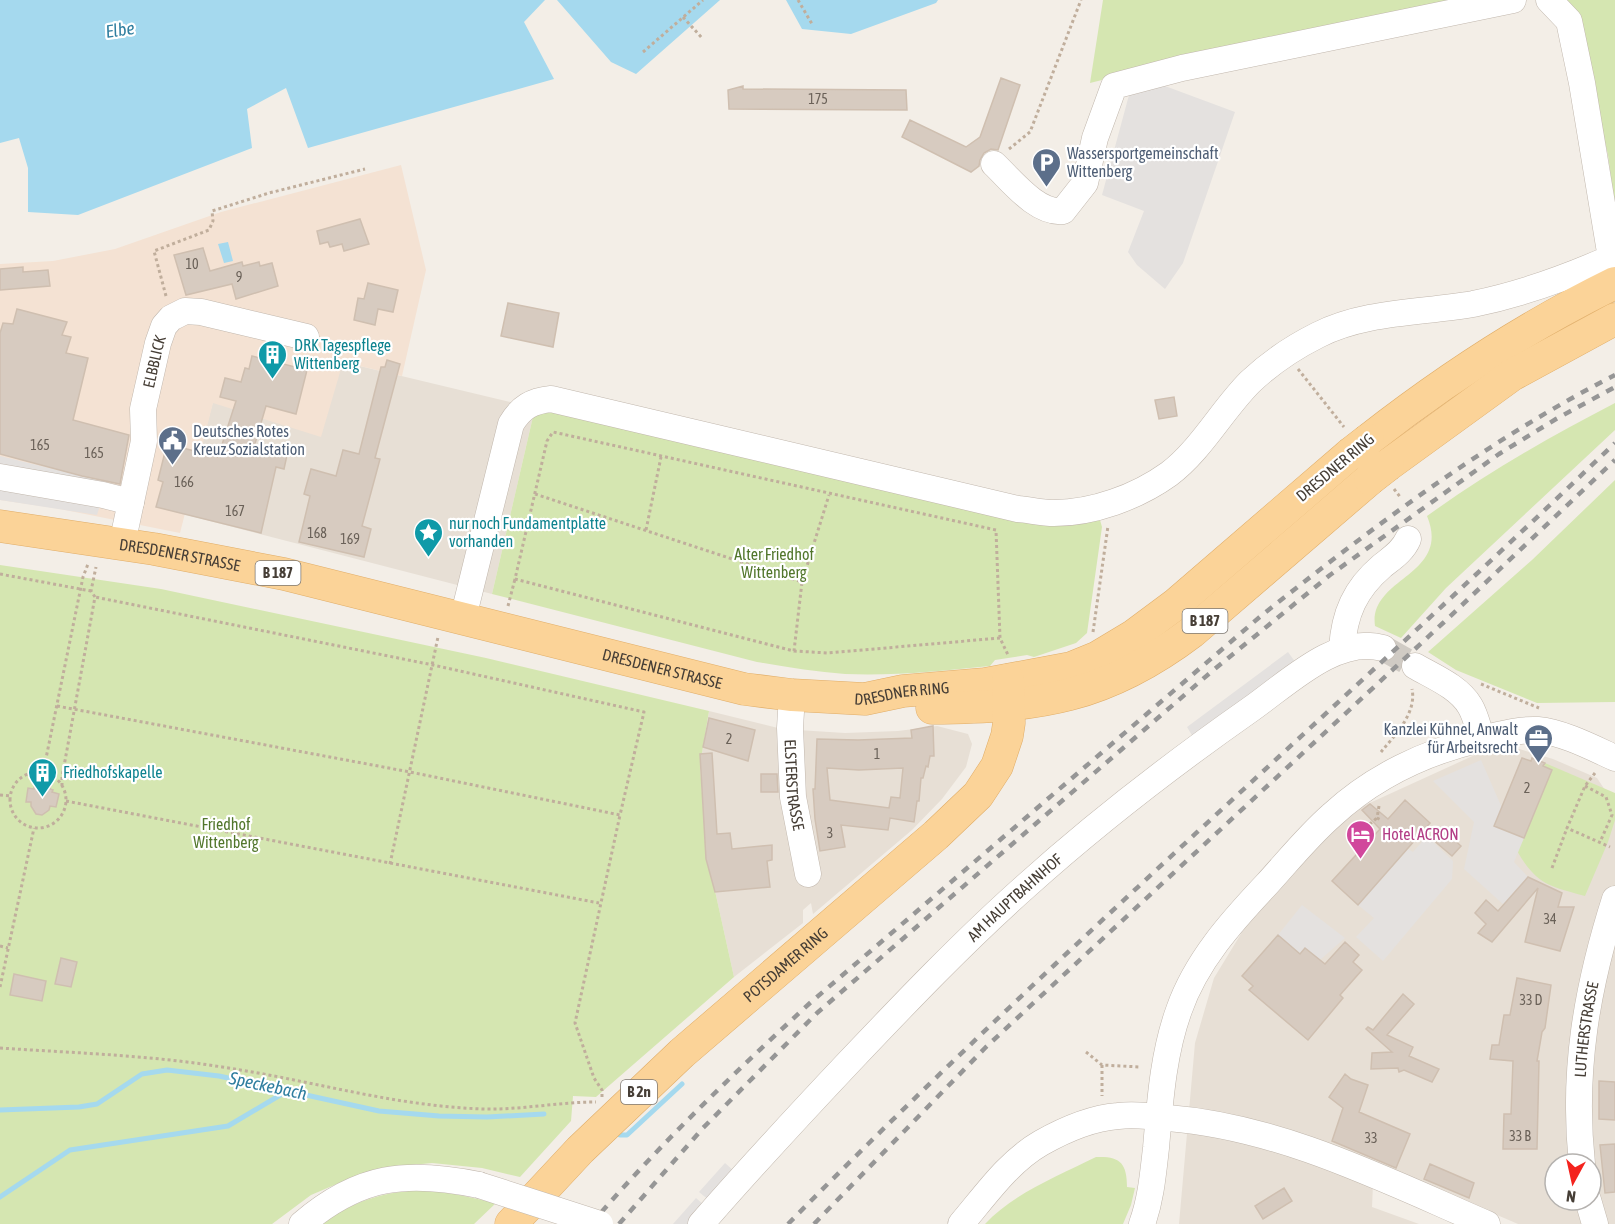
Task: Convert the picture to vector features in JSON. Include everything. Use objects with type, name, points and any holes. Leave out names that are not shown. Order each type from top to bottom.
[{"type":"main road","name":"DRESDNER RING","points":[[865,699],[903,691],[1009,681],[1071,668],[1098,657],[1133,636],[1176,604],[1355,442],[1493,350],[1548,318],[1614,266]]},
{"type":"main road","name":"DRESDNER RING","points":[[1009,681],[1053,700],[1120,678],[1161,654],[1212,616],[1379,472],[1512,375],[1615,319]]},
{"type":"main road","name":"DRESDENER STRASSE","points":[[0,526],[93,553],[122,544],[284,574],[728,685],[792,695],[865,699]]},
{"type":"main road","name":"POTSDAMER RING","points":[[511,1224],[580,1150],[682,1053],[877,887],[969,805],[988,782],[997,766],[1007,736],[1010,723],[1009,681]]},
{"type":"street","points":[[994,164],[1039,206],[1053,212],[1063,211],[1085,183],[1095,138],[1114,86],[1182,68],[1513,0]]},
{"type":"street","points":[[453,616],[510,424],[526,405],[537,400],[551,399],[1018,509],[1053,513],[1082,511],[1135,493],[1169,474],[1185,459],[1251,382],[1285,354],[1319,334],[1355,322],[1472,304],[1522,293],[1568,277],[1614,266],[1569,21],[1549,0]]},
{"type":"street","name":"ELBBLICK","points":[[122,544],[144,441],[143,409],[158,343],[164,326],[171,318],[185,311],[201,312],[306,337]]},
{"type":"street","points":[[0,477],[104,495],[131,502]]},
{"type":"street","points":[[1342,649],[1349,608],[1359,589],[1369,577],[1404,547],[1408,539]]},
{"type":"street","name":"AM HAUPTBAHNHOF","points":[[701,1224],[898,1010],[1026,886],[1114,812],[1315,663],[1342,649],[1362,645],[1383,648]]},
{"type":"street","points":[[1413,675],[1456,690],[1470,706],[1482,739]]},
{"type":"street","name":"ELSTERSTRASSE","points":[[792,695],[793,797],[808,874]]},
{"type":"street","points":[[1142,1224],[1152,1180],[1170,1041],[1191,981],[1205,957],[1244,909],[1320,826],[1370,785],[1426,756],[1482,739],[1537,730],[1555,734],[1606,764]]},
{"type":"street","name":"LUTHERSTRASSE","points":[[1581,1152],[1579,1110],[1580,1054],[1583,1031],[1597,961],[1615,899]]},
{"type":"street","points":[[961,1224],[1004,1174],[1040,1144],[1071,1129],[1104,1118],[1120,1116],[1159,1117],[1227,1125],[1294,1144],[1487,1224]]},
{"type":"street","points":[[302,1224],[345,1193],[383,1180],[404,1177],[443,1178],[479,1185],[600,1224]]},
{"type":"path","points":[[643,52],[703,0]]},
{"type":"path","points":[[798,0],[812,24]]},
{"type":"path","points":[[994,164],[1030,132],[1081,0]]},
{"type":"path","points":[[682,17],[702,38]]},
{"type":"path","points":[[171,318],[154,251],[208,230],[213,221],[212,212],[269,193],[364,170]]},
{"type":"path","points":[[1285,354],[1355,442]]},
{"type":"path","points":[[1000,638],[828,653],[794,651],[515,579],[547,441],[553,432],[996,530],[1000,638],[1009,681]]},
{"type":"path","points":[[646,530],[661,457]]},
{"type":"path","points":[[535,494],[802,582]]},
{"type":"path","points":[[794,651],[802,582],[829,494]]},
{"type":"path","points":[[1091,641],[1108,525],[1109,503]]},
{"type":"path","points":[[43,773],[80,589],[93,553]]},
{"type":"path","points":[[62,786],[57,780],[43,773],[28,775],[21,779],[15,785],[11,796],[15,815],[20,821],[34,828],[49,826],[56,822],[65,809],[62,777],[95,597],[91,591],[93,553]]},
{"type":"path","points":[[0,574],[91,591]]},
{"type":"path","points":[[95,597],[433,665],[644,712],[599,903],[575,1023],[594,1078],[602,1090],[602,1102]]},
{"type":"path","points":[[390,864],[433,665],[453,616]]},
{"type":"path","points":[[1381,752],[1397,732],[1413,705],[1413,675]]},
{"type":"path","points":[[57,705],[410,772],[620,815]]},
{"type":"path","points":[[1552,868],[1585,786],[1606,764]]},
{"type":"path","points":[[1585,786],[1606,797],[1612,814],[1600,842]]},
{"type":"path","points":[[0,795],[11,796]]},
{"type":"path","points":[[66,801],[599,903]]},
{"type":"path","points":[[1378,801],[1377,818],[1381,820]]},
{"type":"path","points":[[0,987],[34,828]]},
{"type":"path","points":[[1568,828],[1610,847]]},
{"type":"path","points":[[0,946],[8,948]]},
{"type":"path","points":[[0,1048],[188,1062],[225,1067],[374,1098],[421,1104],[484,1109],[573,1102]]},
{"type":"path","points":[[1086,1052],[1102,1065],[1140,1067]]},
{"type":"path","points":[[1102,1065],[1102,1100]]},
{"type":"shaded area","points":[[1165,86],[1235,112],[1183,263],[1165,289],[1137,265],[1128,252],[1144,211],[1102,195],[1129,95]]},
{"type":"shaded area","points":[[401,165],[426,270],[402,376],[343,362],[321,437],[213,403],[180,533],[55,508],[0,500],[0,264],[53,261],[115,249],[221,212]]},
{"type":"shaded area","points":[[343,362],[535,408],[492,594],[183,514],[213,402]]},
{"type":"shaded area","points":[[0,456],[107,482],[97,515],[0,500]]},
{"type":"shaded area","points":[[1288,652],[1296,663],[1193,737],[1187,727]]},
{"type":"shaded area","points":[[709,711],[782,729],[845,733],[898,731],[937,726],[968,734],[972,744],[966,767],[942,799],[912,830],[813,914],[811,903],[803,910],[803,923],[734,977],[706,850],[700,765]]},
{"type":"shaded area","points":[[1516,748],[1553,759],[1597,778],[1615,805],[1615,1224],[1518,1224],[1374,1162],[1372,1207],[1419,1224],[1179,1224],[1195,1043],[1214,978],[1250,919],[1350,812],[1477,754]]},
{"type":"shaded area","points":[[1481,760],[1502,808],[1524,838],[1514,862],[1528,877],[1504,905],[1464,869],[1474,822],[1433,781]]},
{"type":"shaded area","points":[[1427,836],[1453,861],[1452,879],[1383,961],[1356,937],[1374,918],[1358,905],[1408,849],[1413,852]]},
{"type":"shaded area","points":[[1302,905],[1345,938],[1313,966],[1312,954],[1305,948],[1300,954],[1278,935]]},
{"type":"shaded area","points":[[725,1163],[735,1172],[710,1201],[699,1192]]},
{"type":"shaded area","points":[[696,1198],[705,1206],[690,1224],[673,1224]]},
{"type":"green space","points":[[1103,0],[1467,0],[1178,61],[1090,83]]},
{"type":"green space","points":[[1559,0],[1615,0],[1615,208],[1608,155],[1591,84]]},
{"type":"green space","points":[[1615,403],[1615,430],[1446,588],[1401,638],[1375,626],[1376,610],[1384,597],[1420,564],[1428,552],[1432,536],[1427,516],[1519,456]]},
{"type":"green space","name":"Alter Friedhof Wittenberg","points":[[535,408],[1100,520],[1102,527],[1087,633],[1076,643],[1034,657],[1027,655],[995,660],[990,666],[900,674],[845,674],[757,662],[492,594]]},
{"type":"green space","points":[[1615,480],[1615,702],[1537,703],[1456,670],[1428,652],[1532,560]]},
{"type":"green space","name":"Friedhof Wittenberg","points":[[0,565],[161,589],[486,658],[709,711],[700,765],[706,850],[734,977],[596,1097],[573,1096],[571,1121],[520,1177],[482,1168],[432,1163],[382,1168],[360,1174],[311,1195],[272,1224],[0,1224]]},
{"type":"green space","points":[[1545,763],[1615,793],[1615,820],[1585,896],[1562,890],[1538,878],[1517,851]]},
{"type":"green space","points":[[1096,1157],[1111,1158],[1120,1163],[1126,1172],[1127,1187],[1135,1188],[1123,1224],[985,1224],[1023,1194]]},
{"type":"green space","points":[[420,1190],[450,1193],[496,1203],[474,1224],[320,1224],[345,1209],[379,1196]]},
{"type":"water","name":"Elbe","points":[[0,0],[545,0],[524,22],[554,79],[308,148],[286,88],[247,109],[252,148],[78,215],[28,212],[28,168],[19,138],[0,143]]},
{"type":"water","points":[[557,0],[720,0],[636,74],[611,62]]},
{"type":"water","points":[[786,0],[938,0],[936,3],[851,34],[802,29]]},
{"type":"water","points":[[228,242],[233,261],[224,263],[218,244]]},
{"type":"building","points":[[1001,78],[1020,85],[998,150],[991,149],[984,153],[979,166],[971,172],[902,137],[910,120],[966,147],[980,137]]},
{"type":"building","points":[[743,86],[743,89],[906,90],[907,110],[729,109],[728,90]]},
{"type":"building","points":[[360,219],[369,244],[344,251],[342,244],[330,247],[328,242],[320,244],[317,231]]},
{"type":"building","points":[[203,248],[210,271],[242,262],[243,266],[259,262],[260,266],[272,263],[278,286],[236,299],[232,284],[186,295],[174,255]]},
{"type":"building","points":[[23,267],[23,272],[48,270],[50,286],[0,290],[0,269]]},
{"type":"building","points":[[368,283],[398,290],[393,312],[378,309],[375,325],[354,320],[358,298],[364,299]]},
{"type":"building","points":[[508,303],[559,313],[553,347],[501,336]]},
{"type":"building","points":[[17,309],[67,322],[62,335],[71,337],[66,353],[88,358],[73,420],[129,435],[120,484],[0,454],[0,333],[3,323],[13,324]]},
{"type":"building","points":[[252,356],[307,370],[296,414],[266,406],[254,447],[287,455],[284,469],[276,467],[261,533],[156,507],[163,482],[158,480],[167,444],[218,457],[236,401],[220,397],[225,378],[241,382],[245,368],[249,369]]},
{"type":"building","points":[[387,360],[400,364],[375,458],[380,459],[362,526],[371,529],[364,557],[299,542],[310,496],[304,494],[311,469],[336,476],[343,450],[359,454],[381,367],[385,367]]},
{"type":"building","points":[[1174,397],[1177,416],[1159,419],[1155,400]]},
{"type":"building","points":[[709,718],[755,730],[748,761],[703,747]]},
{"type":"building","points":[[933,726],[934,756],[930,756],[928,767],[926,766],[923,778],[921,778],[914,822],[890,818],[888,830],[841,825],[845,847],[820,851],[813,789],[815,789],[817,739],[912,738],[911,730]],"holes":[[[827,768],[859,770],[903,768],[900,798],[891,797],[889,808],[830,800]]]},
{"type":"building","points":[[712,753],[717,834],[730,833],[732,849],[772,845],[772,860],[767,861],[770,887],[715,892],[706,859],[700,754]]},
{"type":"building","points":[[1522,758],[1531,761],[1532,758],[1545,763],[1543,766],[1552,770],[1524,838],[1494,826]]},
{"type":"building","points":[[761,774],[777,774],[778,792],[761,792]]},
{"type":"building","name":"Friedhofskapelle","points":[[38,781],[51,783],[52,792],[59,794],[56,807],[50,806],[49,810],[42,815],[36,814],[31,802],[26,802],[28,788],[37,787]]},
{"type":"building","name":"Hotel ACRON","points":[[1405,800],[1430,823],[1358,905],[1332,881],[1380,829],[1362,810],[1370,804],[1388,819]]},
{"type":"building","points":[[1441,828],[1461,846],[1452,856],[1432,839]]},
{"type":"building","points":[[1528,877],[1562,893],[1558,907],[1574,907],[1560,951],[1525,942],[1538,888],[1492,942],[1478,933],[1486,924],[1475,913],[1486,900],[1498,911]]},
{"type":"building","points":[[1278,935],[1300,954],[1305,948],[1325,964],[1345,942],[1359,955],[1353,962],[1362,970],[1340,995],[1343,998],[1308,1040],[1249,990],[1253,986],[1242,976]]},
{"type":"building","points":[[61,958],[77,962],[71,987],[55,984]]},
{"type":"building","points":[[14,974],[46,981],[42,1001],[10,995]]},
{"type":"building","points":[[1517,978],[1551,985],[1545,1028],[1542,1032],[1537,1061],[1539,1061],[1537,1149],[1503,1149],[1504,1114],[1511,1114],[1513,1061],[1490,1059],[1492,1045],[1499,1045],[1504,1015],[1510,1015]]},
{"type":"building","points":[[1403,994],[1414,1004],[1387,1035],[1413,1047],[1409,1056],[1439,1069],[1432,1082],[1404,1070],[1399,1072],[1398,1068],[1371,1069],[1372,1053],[1392,1052],[1366,1029],[1368,1027],[1373,1030]]},
{"type":"building","points":[[1345,1074],[1351,1079],[1368,1085],[1359,1112],[1410,1134],[1396,1168],[1332,1141],[1343,1108],[1329,1097]]},
{"type":"building","points":[[1599,1081],[1615,1082],[1615,1120],[1599,1119]]},
{"type":"building","points":[[1615,1144],[1615,1192],[1605,1193],[1603,1152],[1601,1152],[1600,1145]]},
{"type":"building","points":[[1430,1164],[1474,1183],[1469,1198],[1424,1179]]},
{"type":"building","points":[[1284,1188],[1292,1201],[1263,1219],[1255,1206]]},
{"type":"waterway","name":"Speckebach","points":[[0,1110],[79,1107],[97,1104],[142,1074],[167,1070],[219,1076],[379,1111],[487,1117],[544,1114]]},
{"type":"waterway","name":"Speckebach","points":[[620,1135],[627,1135],[682,1084]]},
{"type":"waterway","points":[[0,1197],[70,1150],[228,1126],[287,1091]]},
{"type":"tunnel","points":[[1383,648],[1415,666]]},
{"type":"railway","points":[[591,1224],[698,1110],[810,1003],[1262,615],[1389,518],[1477,456],[1568,400],[1615,375]]},
{"type":"railway","points":[[619,1224],[703,1128],[817,1013],[1211,672],[1330,575],[1499,454],[1615,387]]},
{"type":"railway","points":[[788,1224],[991,1025],[1615,443]]},
{"type":"railway","points":[[814,1224],[986,1047],[1443,623],[1615,460]]},
{"type":"place","name":"Wassersportgemeinschaft Wittenberg","points":[[1046,188]]},
{"type":"place","name":"DRK Tagespflege Wittenberg","points":[[273,380]]},
{"type":"place","name":"Deutsches Rotes Kreuz Sozialstation","points":[[172,466]]},
{"type":"place","name":"nur noch Fundamentplatte vorhanden","points":[[428,558]]},
{"type":"place","name":"Kanzlei Kühnel, Anwalt für Arbeitsrecht","points":[[1539,764]]},
{"type":"place","name":"Friedhofskapelle","points":[[42,798]]},
{"type":"place","name":"Hotel ACRON","points":[[1361,860]]}]
